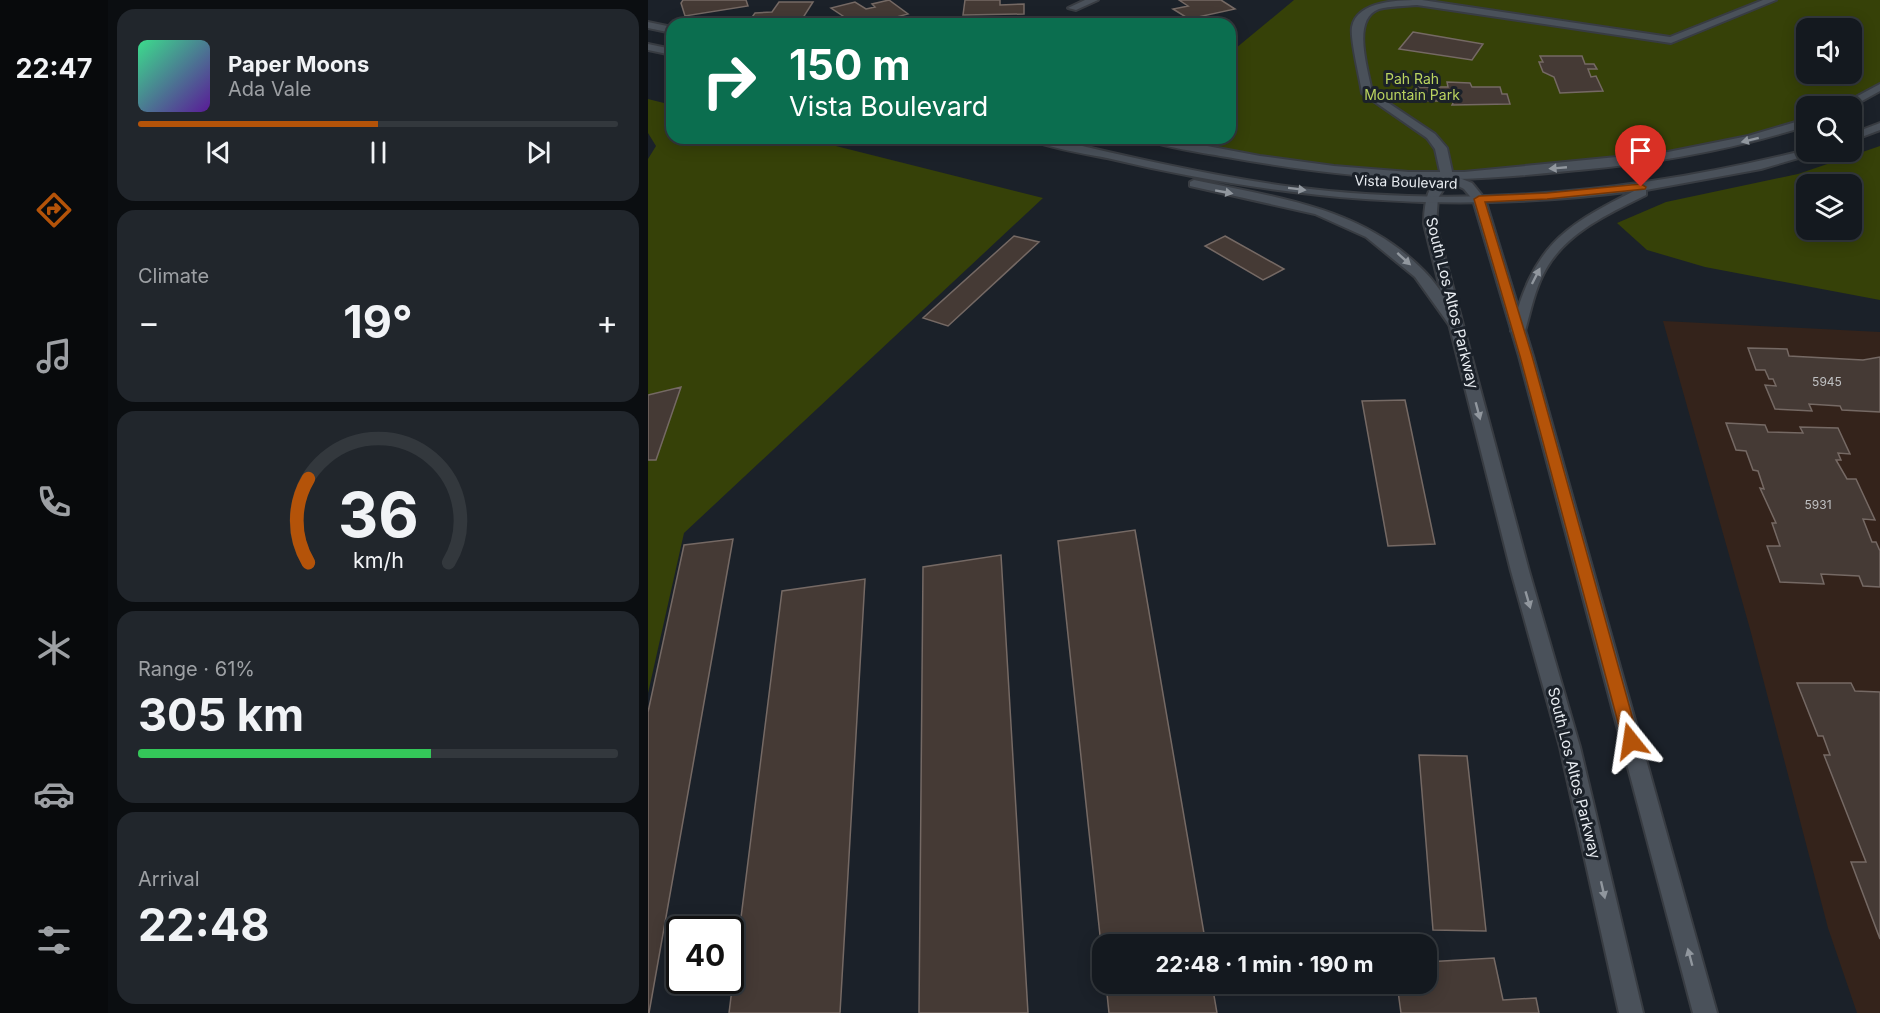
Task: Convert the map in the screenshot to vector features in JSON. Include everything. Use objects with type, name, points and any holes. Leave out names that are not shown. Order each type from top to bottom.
[{"type":"main road","points":[[1073,8],[1093,0]]},
{"type":"main road","points":[[1705,1013],[1518,331],[1479,199],[1468,186],[1447,176],[1441,148],[1431,135],[1367,93],[1357,27],[1368,11],[1396,3],[1440,4],[1671,40],[1771,0]]},
{"type":"main road","points":[[648,25],[666,29]]},
{"type":"main road","points":[[648,47],[666,51]]},
{"type":"main road","points":[[1862,96],[1880,87]]},
{"type":"main road","name":"Vista Boulevard","points":[[1178,144],[1300,165],[1447,176],[1619,163],[1707,151],[1767,136],[1796,126]]},
{"type":"main road","points":[[1862,133],[1880,126]]},
{"type":"main road","name":"Vista Boulevard","points":[[1059,144],[1216,179],[1382,198],[1430,200],[1547,196],[1660,184],[1796,156]]},
{"type":"main road","points":[[1067,146],[1215,190],[1288,203],[1344,220],[1370,234],[1420,274],[1455,323]]},
{"type":"main road","name":"South Los Altos Parkway","points":[[1447,176],[1436,186],[1430,200],[1430,224],[1520,571],[1570,747],[1631,1013]]},
{"type":"main road","points":[[1518,331],[1530,286],[1543,261],[1563,238],[1613,206],[1660,184]]},
{"type":"shaded area","points":[[1663,321],[1880,332],[1880,1013],[1857,1013],[1828,928],[1750,629]]},
{"type":"green space","name":"Pah Rah Mountain Park","points":[[1294,0],[1880,0],[1880,84],[1858,96],[1796,96],[1796,124],[1753,139],[1635,163],[1422,175],[1316,169],[1178,144],[1236,144],[1236,48]]},
{"type":"green space","points":[[648,99],[666,104],[666,144],[828,144],[1043,198],[684,533],[648,693],[648,159],[656,146],[648,133]]},
{"type":"green space","points":[[1880,146],[1880,300],[1705,267],[1647,250],[1617,223],[1666,202],[1796,174],[1796,240],[1862,240],[1862,174],[1798,174],[1833,162],[1862,162],[1862,152]]},
{"type":"building","points":[[683,0],[746,0],[748,6],[685,16],[681,3]]},
{"type":"building","points":[[889,0],[908,14],[893,18],[846,18],[831,8],[855,2],[866,9],[875,7],[872,4]]},
{"type":"building","points":[[965,0],[1000,0],[1000,5],[1024,4],[1024,14],[963,15]]},
{"type":"building","points":[[1179,0],[1221,0],[1235,9],[1187,18],[1173,9],[1188,6]]},
{"type":"building","points":[[779,2],[813,2],[803,18],[751,18],[755,13],[772,12]]},
{"type":"building","points":[[1413,32],[1483,44],[1472,60],[1399,49]]},
{"type":"building","points":[[1540,56],[1582,56],[1585,64],[1594,64],[1597,69],[1588,69],[1591,77],[1596,76],[1603,91],[1560,93],[1554,77],[1543,72],[1539,62],[1543,62]]},
{"type":"building","points":[[1447,82],[1470,83],[1472,87],[1500,87],[1502,94],[1507,94],[1510,104],[1452,105],[1454,101],[1418,101],[1416,87],[1448,87]]},
{"type":"building","points":[[1014,236],[1039,242],[948,326],[923,318]]},
{"type":"building","points":[[1225,236],[1284,269],[1263,280],[1205,246]]},
{"type":"building","points":[[1748,348],[1787,349],[1789,356],[1863,360],[1880,357],[1880,412],[1842,410],[1840,406],[1809,404],[1812,411],[1775,409],[1765,385],[1776,386],[1773,379],[1769,379],[1765,370],[1756,370]]},
{"type":"building","points":[[681,387],[656,460],[648,460],[648,395]]},
{"type":"building","points":[[1405,400],[1435,544],[1388,546],[1362,401]]},
{"type":"building","points":[[1726,423],[1765,425],[1768,432],[1803,433],[1800,427],[1838,428],[1850,454],[1838,453],[1841,460],[1836,460],[1847,479],[1856,479],[1875,520],[1863,519],[1872,542],[1876,542],[1880,551],[1880,587],[1863,586],[1859,576],[1821,574],[1824,584],[1780,582],[1767,546],[1780,546],[1772,523],[1776,523],[1760,488],[1764,489],[1758,471],[1753,470],[1746,451],[1736,450]]},
{"type":"building","points":[[1135,530],[1204,934],[1100,934],[1058,541]]},
{"type":"building","points":[[733,539],[648,1013],[648,712],[684,545]]},
{"type":"building","points":[[1001,555],[1028,1013],[919,1013],[923,567]]},
{"type":"building","points":[[865,579],[840,1013],[729,1013],[731,994],[744,994],[744,916],[741,916],[782,591]]},
{"type":"building","points":[[1797,683],[1851,683],[1855,691],[1880,692],[1880,939],[1851,862],[1866,862],[1824,755],[1830,755],[1823,736],[1818,736]]},
{"type":"building","points":[[1419,755],[1467,756],[1486,931],[1433,930]]},
{"type":"building","points":[[1494,958],[1503,1000],[1536,998],[1539,1013],[1401,1013],[1398,994],[1437,994],[1437,961]]},
{"type":"building","points":[[1107,994],[1214,994],[1217,1013],[1109,1013]]},
{"type":"route","points":[[1631,741],[1526,356],[1479,199],[1547,196],[1641,187]]}]
